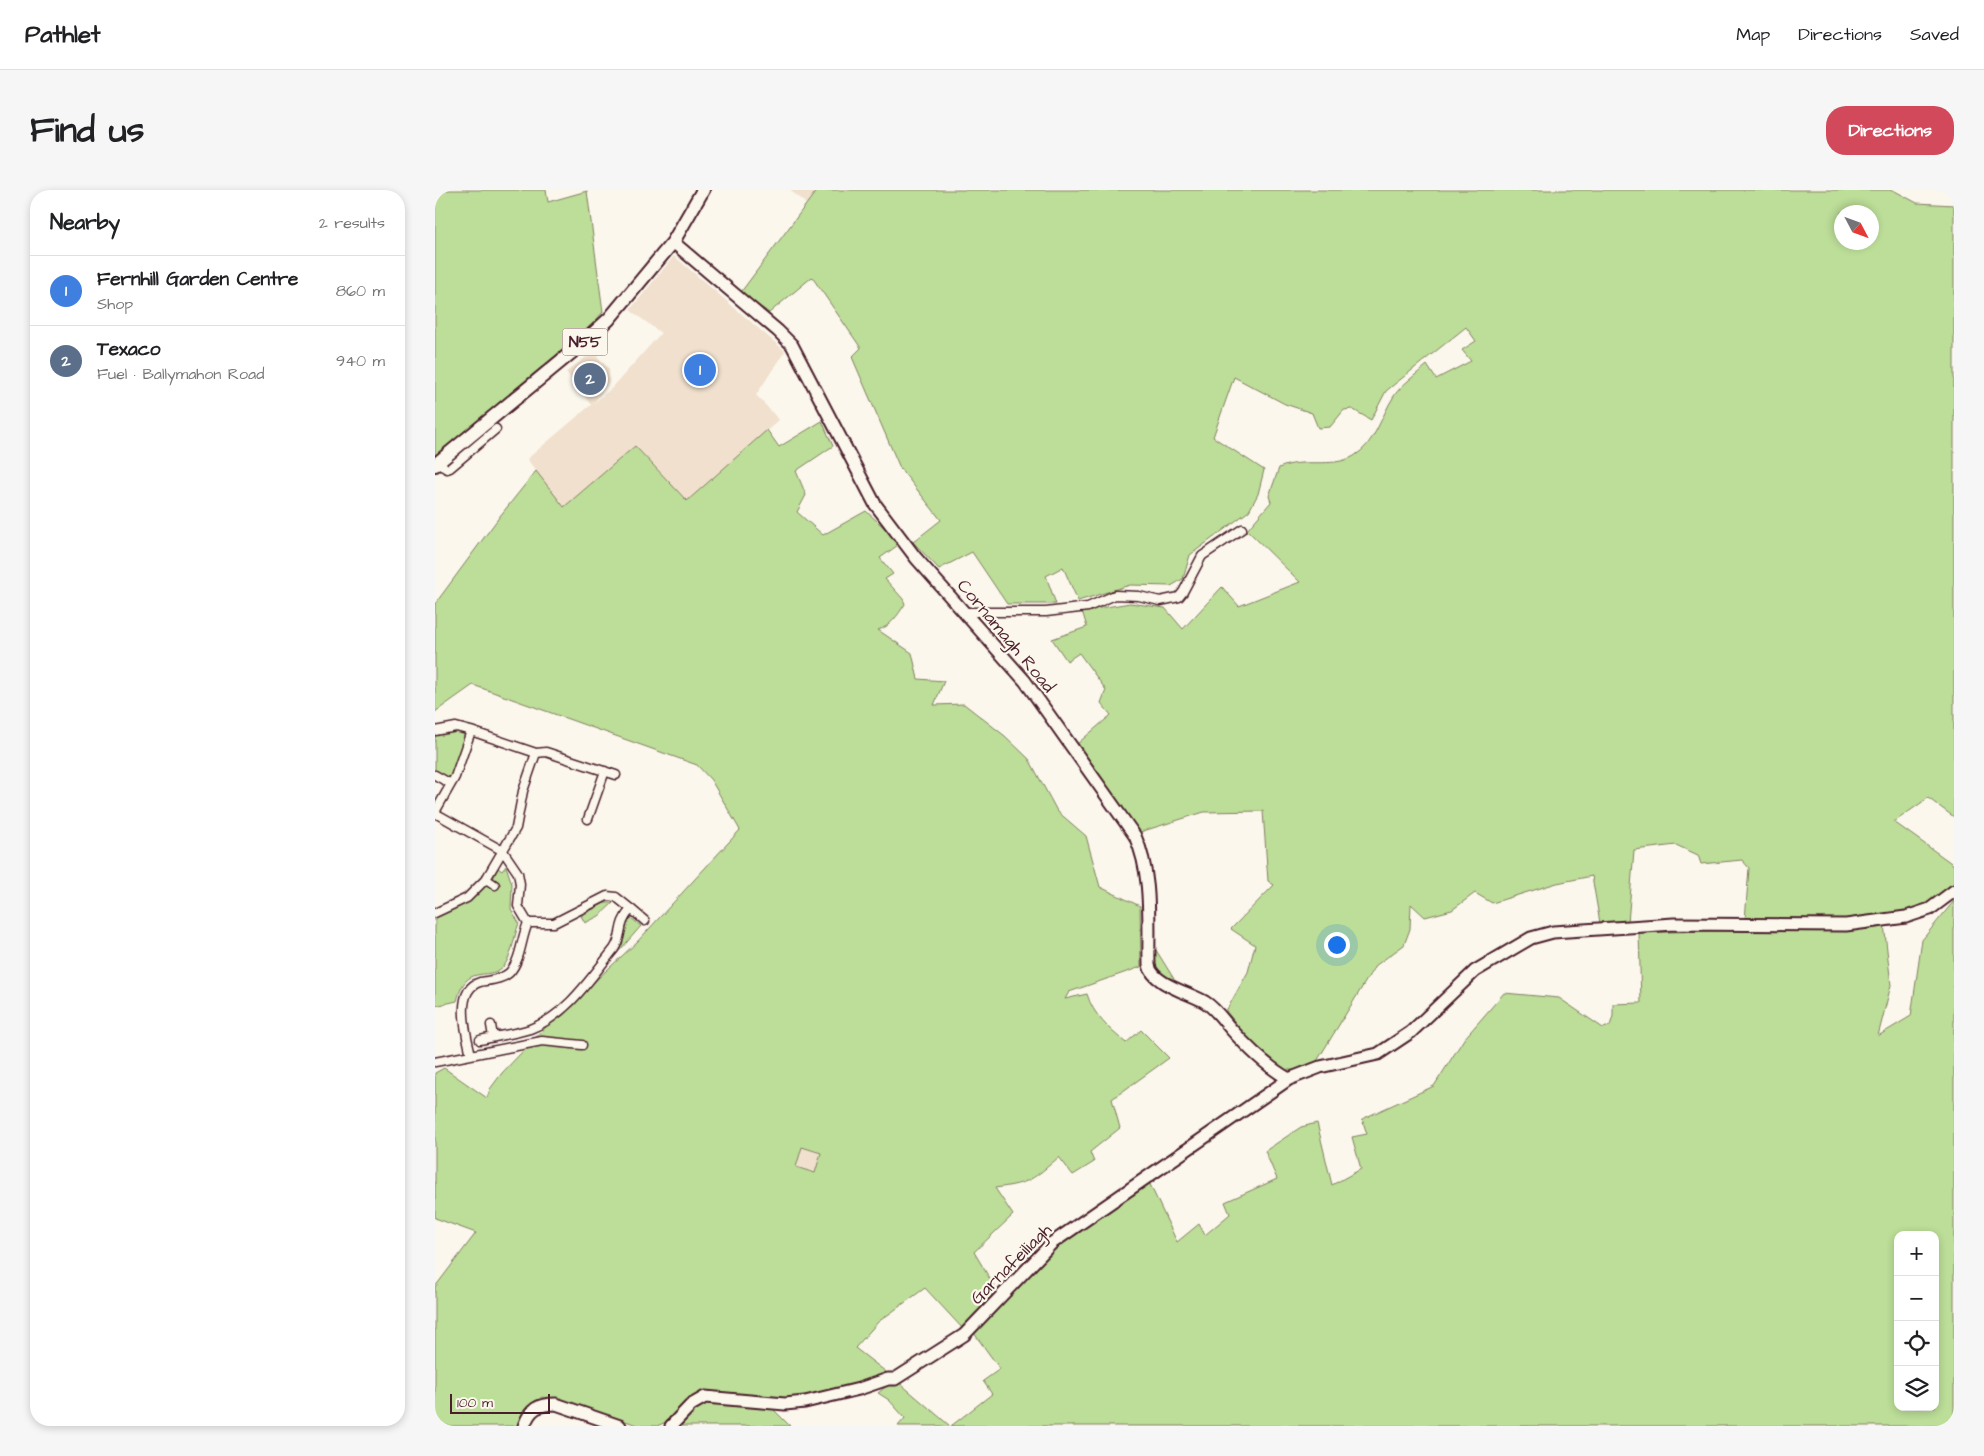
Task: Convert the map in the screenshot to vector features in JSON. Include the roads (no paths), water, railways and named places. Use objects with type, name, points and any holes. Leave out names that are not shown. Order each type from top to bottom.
[{"type":"main road","name":"N55","points":[[436,464],[596,332],[625,302],[673,242],[703,190]]},
{"type":"street","name":"Cornamagh Road","points":[[673,242],[772,325],[792,345],[875,504],[916,558],[1025,680],[1135,836],[1141,848],[1147,877],[1149,969],[1155,977],[1204,1002],[1216,1011],[1243,1041],[1276,1072],[1289,1079]]},
{"type":"street","points":[[436,464],[447,469],[450,468],[496,429]]},
{"type":"street","points":[[964,612],[1046,612],[1088,607],[1121,594],[1168,601],[1179,597],[1183,592],[1202,556],[1242,529]]},
{"type":"street","points":[[435,731],[456,727],[536,753],[547,752],[616,775]]},
{"type":"street","points":[[471,731],[451,784],[435,812],[503,851],[518,873],[520,884],[518,906],[528,923]]},
{"type":"street","points":[[435,913],[467,898],[486,879],[516,828],[523,791],[536,753]]},
{"type":"street","points":[[588,819],[605,772]]},
{"type":"street","points":[[435,775],[451,784]]},
{"type":"street","points":[[486,879],[495,885]]},
{"type":"street","name":"Garnafeiliagh","points":[[671,1426],[691,1405],[705,1398],[785,1404],[805,1402],[859,1390],[888,1379],[895,1380],[964,1335],[1052,1243],[1289,1079],[1320,1067],[1378,1054],[1411,1032],[1475,971],[1531,938],[1553,932],[1674,924],[1846,925],[1906,917],[1930,909],[1954,891]]},
{"type":"street","points":[[528,923],[554,923],[607,896],[616,897],[645,921]]},
{"type":"street","points":[[480,1040],[528,1029],[546,1021],[562,1010],[587,983],[617,944],[621,922],[631,909]]},
{"type":"street","points":[[471,1055],[463,1009],[467,995],[476,984],[499,978],[511,970],[528,923]]},
{"type":"street","points":[[491,1025],[493,1037]]},
{"type":"street","points":[[435,1062],[542,1041],[582,1045]]},
{"type":"street","points":[[523,1426],[529,1414],[538,1406],[556,1404],[620,1426]]},
{"type":"place","name":"Fernhill Garden Centre","points":[[700,370]]},
{"type":"place","name":"Texaco","points":[[590,379]]}]
